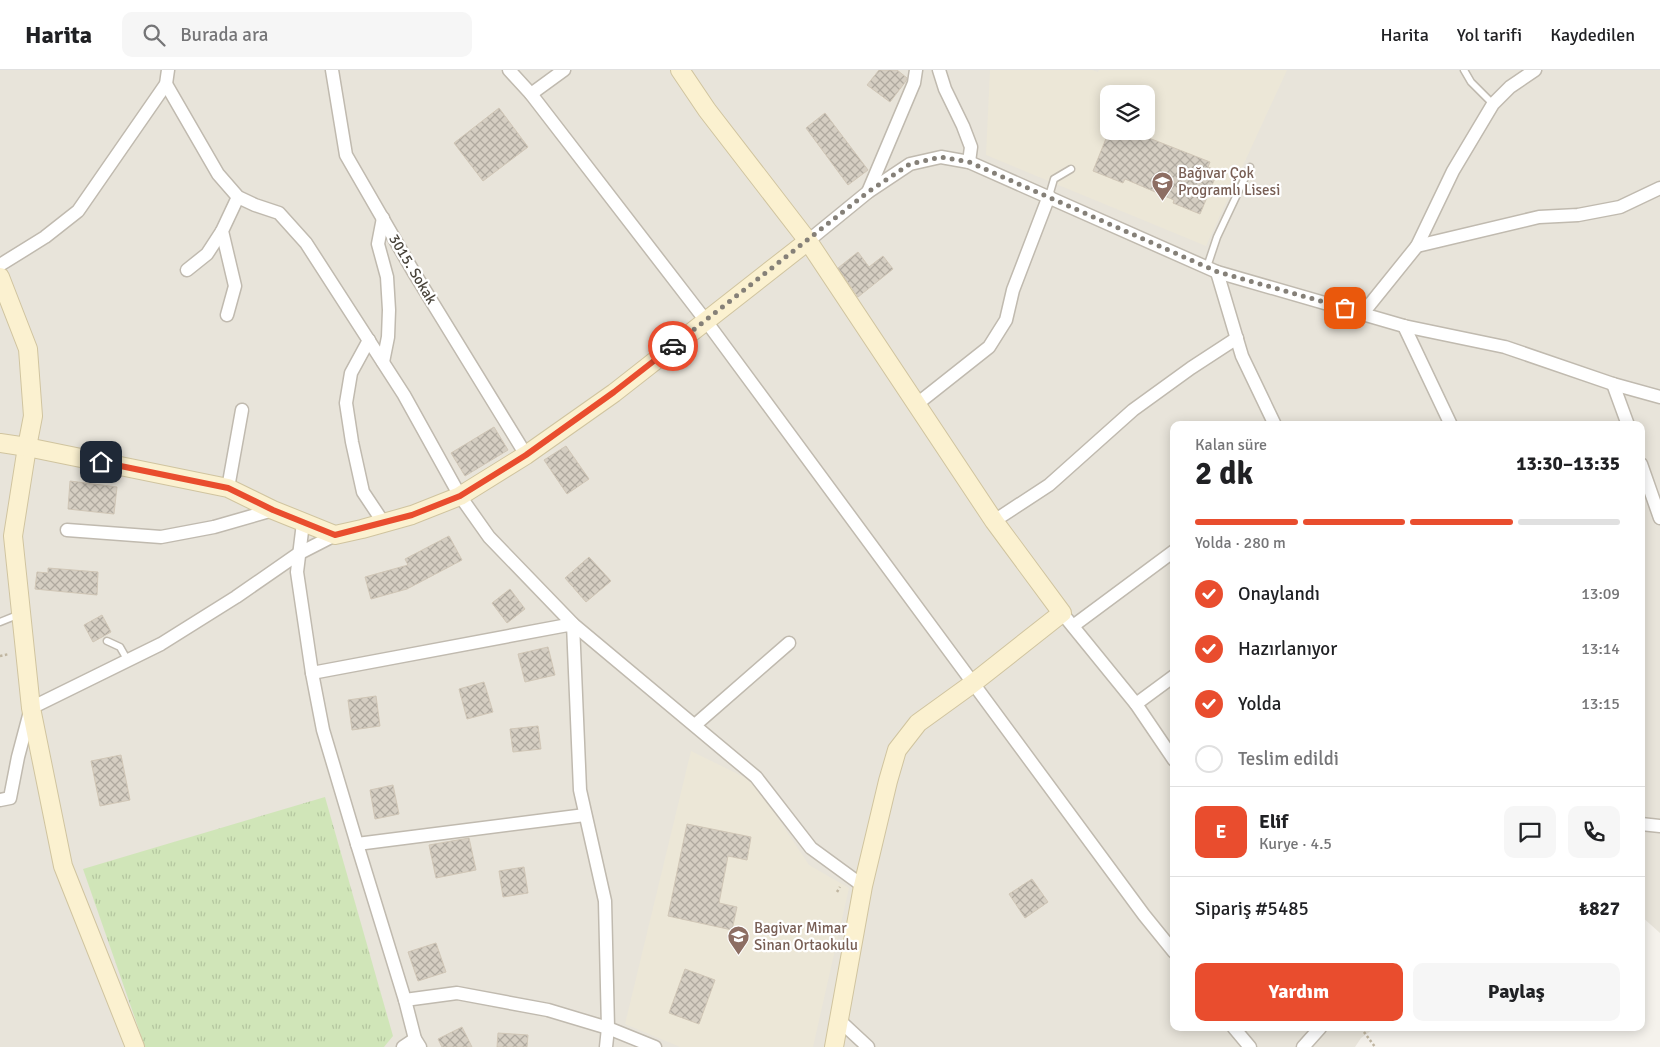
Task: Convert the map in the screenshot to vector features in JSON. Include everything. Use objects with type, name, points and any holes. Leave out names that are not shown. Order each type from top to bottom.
[{"type":"street","points":[[0,265],[45,238],[78,211],[166,84],[168,70]]},
{"type":"street","name":"3015. Sokak","points":[[332,70],[346,155],[526,455]]},
{"type":"street","points":[[510,70],[531,94],[706,321],[972,684],[1170,947]]},
{"type":"street","points":[[531,94],[564,70]]},
{"type":"street","points":[[680,70],[708,110],[808,241],[994,521],[1068,619],[1136,704],[1170,754]]},
{"type":"street","points":[[868,192],[914,83],[916,70]]},
{"type":"street","points":[[939,70],[945,89],[971,147],[969,162]]},
{"type":"street","points":[[1363,313],[1417,246],[1453,172],[1493,104],[1510,87],[1535,70]]},
{"type":"street","points":[[166,84],[218,174],[238,197],[279,213],[306,243],[404,395],[460,496],[488,537],[573,624],[756,777],[811,848],[863,886]]},
{"type":"street","points":[[0,800],[10,798],[18,757],[31,708],[161,644],[236,597],[298,554],[335,535],[412,515],[460,496],[526,455],[614,392],[868,192],[910,164],[941,157],[969,162],[1212,269],[1404,326],[1505,347],[1613,384],[1660,397]]},
{"type":"street","points":[[1417,246],[1539,217],[1578,215],[1620,207],[1660,188]]},
{"type":"street","points":[[917,404],[989,347],[1006,320],[1013,290],[1048,196]]},
{"type":"street","points":[[187,270],[207,254],[222,231],[238,197]]},
{"type":"street","points":[[383,218],[378,244],[387,277],[389,310],[388,337],[383,362]]},
{"type":"street","points":[[222,231],[236,286],[227,315]]},
{"type":"street","points":[[1212,269],[1242,356],[1274,421]]},
{"type":"street","points":[[0,277],[5,303],[28,349],[33,416],[13,536],[31,708],[64,866],[135,1047]]},
{"type":"street","points":[[1404,326],[1449,421]]},
{"type":"street","points":[[994,521],[1049,485],[1133,410],[1191,368],[1237,338]]},
{"type":"street","points":[[369,340],[352,373],[346,403],[363,492],[383,522]]},
{"type":"street","points":[[1613,384],[1627,421]]},
{"type":"street","points":[[228,488],[242,410]]},
{"type":"street","points":[[0,443],[228,488],[273,510],[335,535]]},
{"type":"street","points":[[1645,475],[1660,518]]},
{"type":"street","points":[[67,530],[161,538],[214,527],[273,510]]},
{"type":"street","points":[[303,523],[297,572],[312,673],[323,730],[417,1043],[403,1047]]},
{"type":"street","points":[[834,1047],[863,886],[897,750],[918,723],[972,684],[1170,554]]},
{"type":"street","points":[[312,673],[573,624]]},
{"type":"street","points":[[573,624],[580,790],[606,901],[608,1028],[606,1047]]},
{"type":"street","points":[[694,725],[789,643]]},
{"type":"street","points":[[1136,704],[1170,679]]},
{"type":"street","points":[[357,844],[585,815]]},
{"type":"street","points":[[1645,824],[1660,826]]},
{"type":"street","points":[[405,1000],[458,994],[548,1010],[608,1028],[654,1047]]},
{"type":"street","points":[[839,1020],[868,1047]]},
{"type":"street","points":[[1237,1031],[1250,1047]]},
{"type":"street","points":[[1303,1047],[1317,1031]]},
{"type":"lane","points":[[1464,70],[1471,82],[1493,104]]},
{"type":"lane","points":[[1212,269],[1217,237],[1250,167]]},
{"type":"lane","points":[[1048,196],[1054,179],[1071,169]]},
{"type":"lane","points":[[0,622],[21,614]]},
{"type":"lane","points":[[107,641],[120,647],[128,661]]},
{"type":"path","points":[[1363,1031],[1375,1047]]},
{"type":"shaded area","points":[[0,70],[1660,70],[1660,933],[1645,920],[1645,421],[1170,421],[1170,1031],[1371,1031],[1361,1038],[1355,1047],[0,1047]]},
{"type":"shaded area","name":"Bağıvar Çok Programlı Lisesi","points":[[990,70],[1092,70],[1098,72],[1099,70],[1287,70],[1206,246],[986,155]]},
{"type":"shaded area","name":"Bagivar Mimar Sinan Ortaokulu","points":[[691,751],[748,779],[756,785],[809,865],[849,888],[813,1047],[680,1047],[625,1024]]},
{"type":"green space","points":[[325,797],[393,1036],[384,1047],[145,1047],[83,869]]},
{"type":"building","points":[[879,70],[897,70],[907,78],[890,102],[867,85]]},
{"type":"building","points":[[499,108],[528,147],[483,181],[454,143]]},
{"type":"building","points":[[825,113],[868,170],[848,185],[806,128]]},
{"type":"building","points":[[1105,140],[1154,140],[1210,162],[1208,167],[1218,171],[1200,214],[1173,203],[1174,200],[1125,179],[1123,183],[1093,171]]},
{"type":"building","points":[[858,252],[869,267],[883,256],[893,269],[858,297],[838,268]]},
{"type":"building","points":[[494,427],[508,450],[465,476],[451,453]]},
{"type":"building","points":[[566,446],[589,479],[567,494],[544,460]]},
{"type":"building","points":[[70,481],[117,487],[114,514],[68,509]]},
{"type":"building","points":[[449,536],[462,560],[407,589],[371,599],[365,577],[408,565],[405,559]]},
{"type":"building","points":[[589,557],[611,581],[586,602],[565,578]]},
{"type":"building","points":[[48,568],[98,572],[97,595],[35,589],[37,572],[48,573]]},
{"type":"building","points":[[510,589],[525,609],[507,623],[492,603]]},
{"type":"building","points":[[102,615],[111,632],[93,642],[84,625]]},
{"type":"building","points":[[548,647],[555,675],[525,682],[518,654]]},
{"type":"building","points":[[484,682],[493,712],[467,719],[459,689]]},
{"type":"building","points":[[376,696],[380,726],[352,730],[348,700]]},
{"type":"building","points":[[538,726],[541,749],[513,752],[510,729]]},
{"type":"building","points":[[121,755],[130,800],[100,806],[91,761]]},
{"type":"building","points":[[393,785],[399,814],[375,819],[370,790]]},
{"type":"building","points":[[687,824],[751,837],[747,860],[728,856],[719,903],[737,907],[732,930],[668,916]]},
{"type":"building","points":[[469,838],[476,870],[436,878],[429,845]]},
{"type":"building","points":[[524,867],[528,893],[503,897],[499,871]]},
{"type":"building","points":[[1032,879],[1048,902],[1025,918],[1009,894]]},
{"type":"building","points":[[436,943],[446,972],[418,981],[408,952]]},
{"type":"building","points":[[685,969],[715,980],[699,1024],[669,1013]]},
{"type":"building","points":[[462,1027],[472,1047],[442,1047],[438,1039]]},
{"type":"building","points":[[498,1033],[528,1035],[527,1047],[497,1047]]},
{"type":"way so far","points":[[673,346],[868,192],[910,164],[941,157],[969,162],[1218,272],[1345,308]]},
{"type":"place","name":"Bağıvar Çok Programlı Lisesi","points":[[1162,201]]},
{"type":"place","name":"Bagivar Mimar Sinan Ortaokulu","points":[[738,956]]},
{"type":"route","points":[[101,462],[228,488],[273,510],[335,535],[412,515],[460,496],[526,455],[614,392],[673,346]]}]
